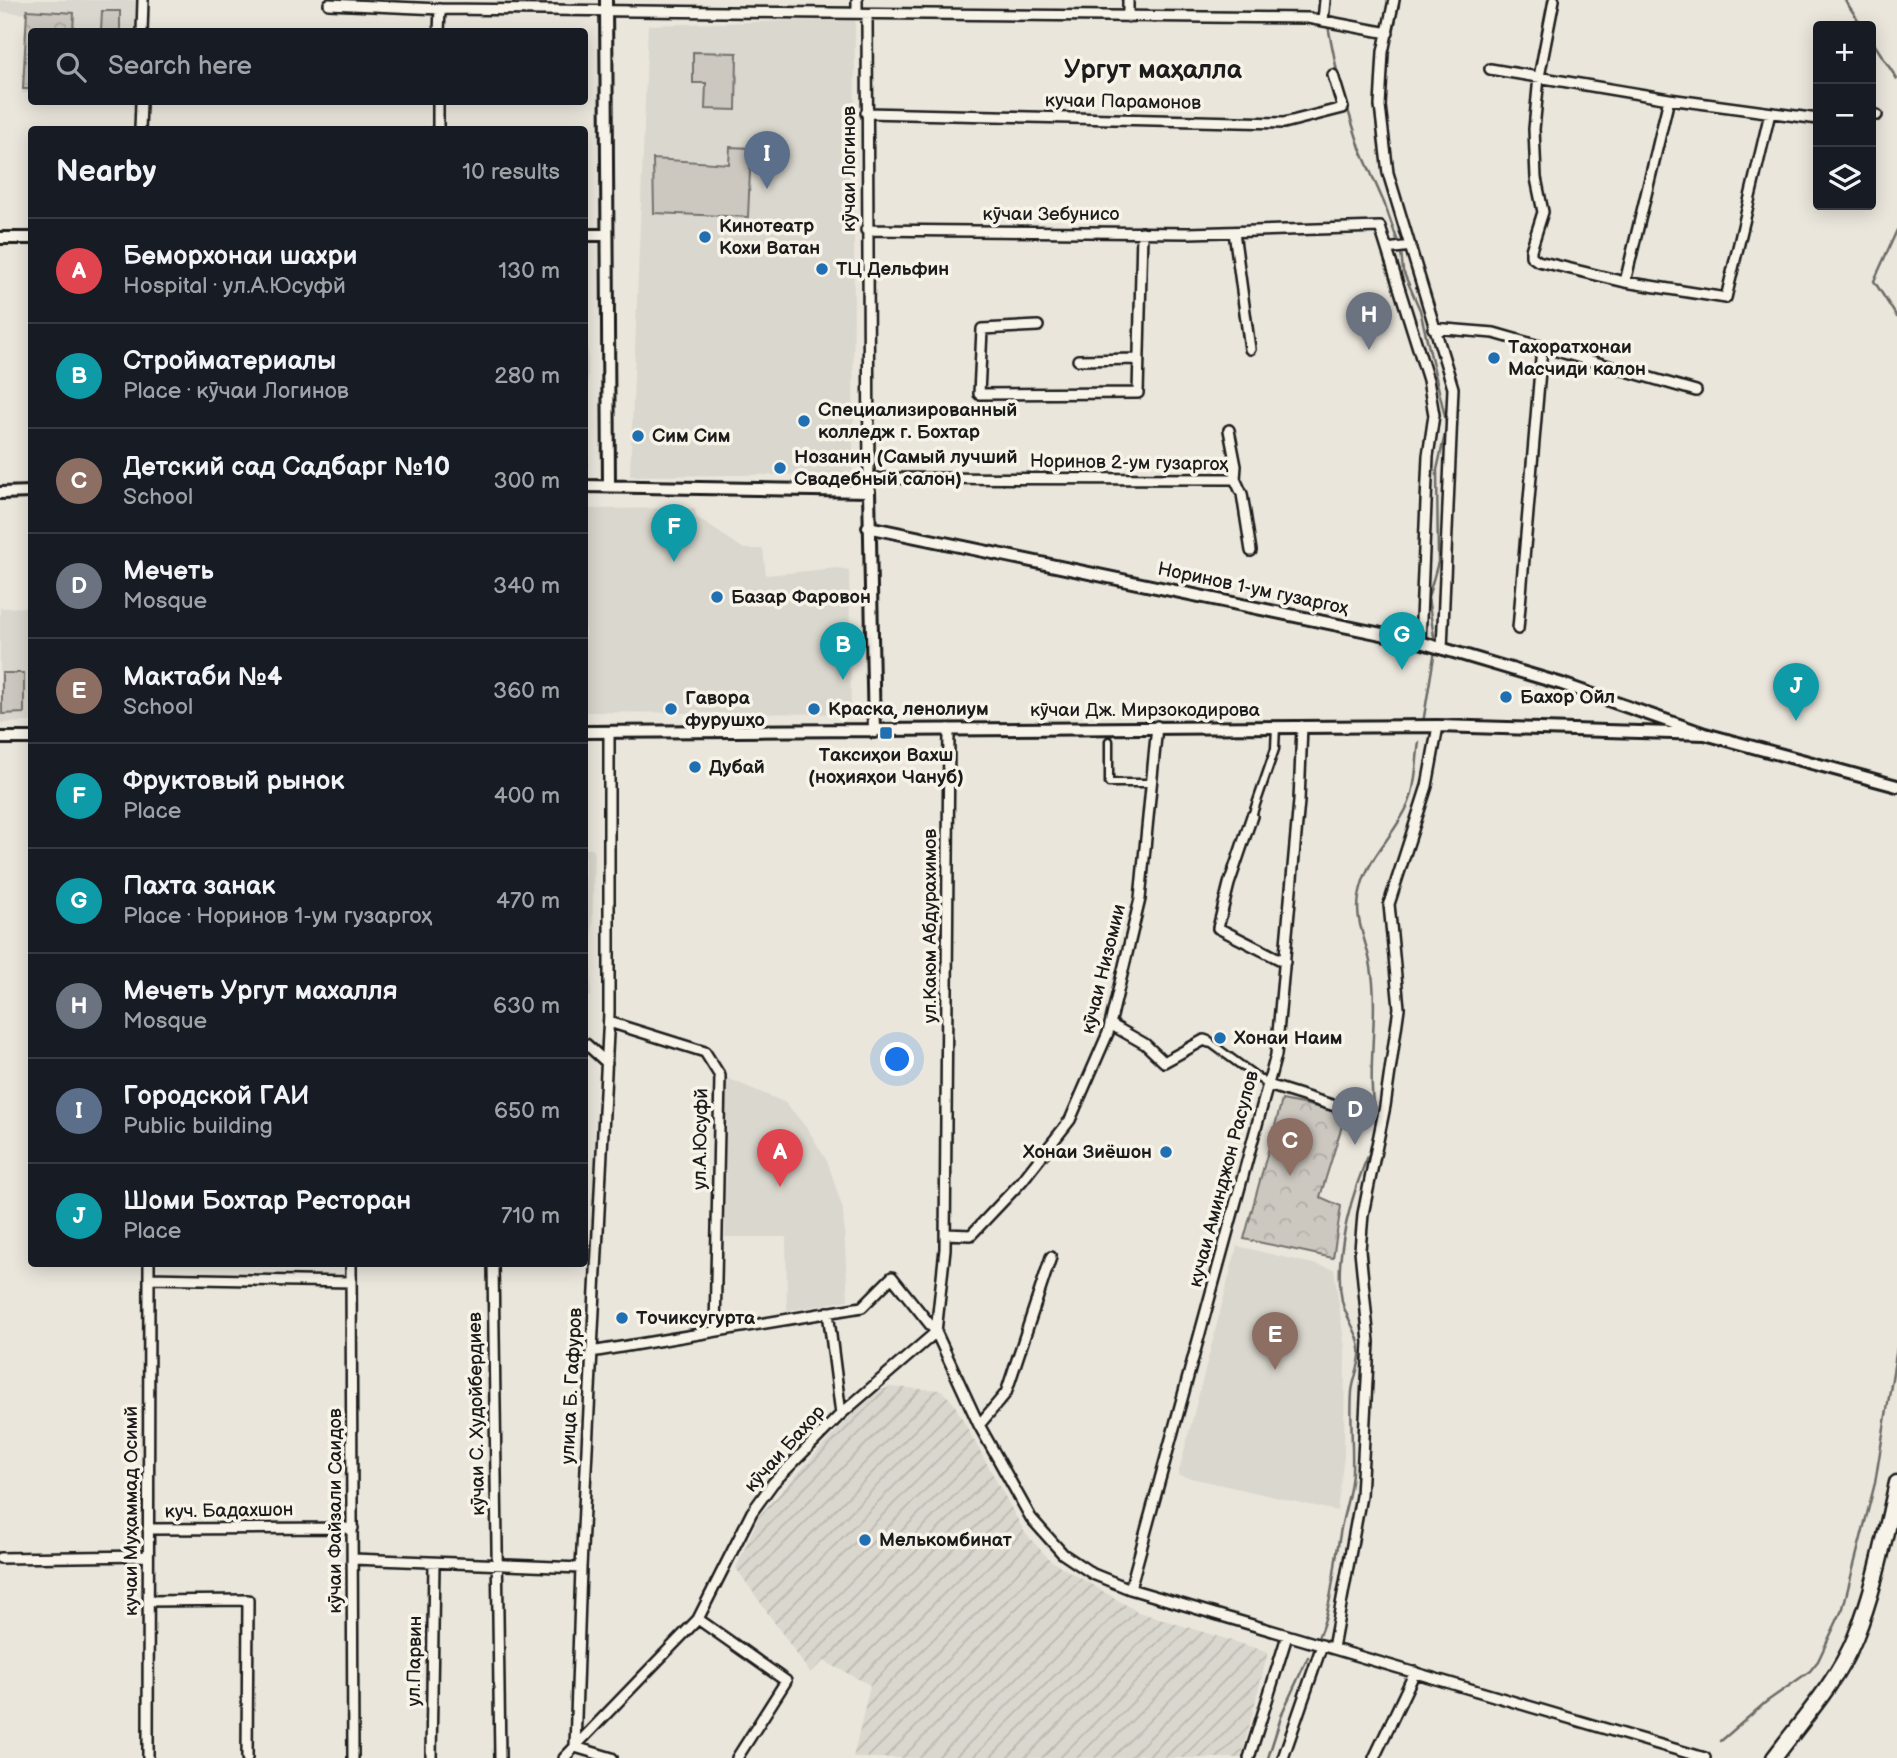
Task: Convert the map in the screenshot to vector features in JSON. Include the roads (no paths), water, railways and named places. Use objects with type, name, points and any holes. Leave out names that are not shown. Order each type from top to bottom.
[{"type":"main road","points":[[1774,1758],[1829,1685],[1855,1640],[1879,1561],[1897,1483]]},
{"type":"street","points":[[142,28],[143,0]]},
{"type":"street","points":[[857,0],[857,12]]},
{"type":"street","points":[[1128,0],[1128,17]]},
{"type":"street","points":[[1323,21],[1325,0]]},
{"type":"street","points":[[1394,0],[1383,52],[1380,106],[1388,173],[1453,388],[1432,646]]},
{"type":"street","points":[[1554,0],[1539,77],[1534,129],[1536,178],[1543,212],[1531,256],[1538,261],[1625,282],[1726,298],[1770,113]]},
{"type":"street","points":[[329,4],[440,9],[606,6],[857,12],[867,15],[1308,18],[1388,33]]},
{"type":"street","points":[[606,6],[609,485]]},
{"type":"street","points":[[439,28],[440,9]]},
{"type":"street","name":"кӯчаи Логинов","points":[[867,15],[869,491]]},
{"type":"street","points":[[1490,69],[1669,99],[1813,118]]},
{"type":"street","name":"кучаи Парамонов","points":[[866,113],[1284,123],[1343,108],[1333,75]]},
{"type":"street","points":[[1625,282],[1669,99]]},
{"type":"street","points":[[140,126],[141,105]]},
{"type":"street","points":[[438,105],[438,126]]},
{"type":"street","name":"кӯчаи Зебунисо","points":[[866,230],[1234,232],[1380,227],[1387,248]]},
{"type":"street","points":[[1038,326],[982,329],[979,394],[1138,393],[1142,232]]},
{"type":"street","points":[[1234,232],[1250,349]]},
{"type":"street","points":[[588,235],[606,235]]},
{"type":"street","points":[[0,238],[28,238]]},
{"type":"street","points":[[1411,246],[1387,248],[1427,380],[1434,415],[1428,456],[1432,646]]},
{"type":"street","points":[[1433,328],[1494,333],[1696,391]]},
{"type":"street","points":[[1518,629],[1542,347]]},
{"type":"street","points":[[1078,360],[1139,359]]},
{"type":"street","points":[[1229,430],[1236,466],[1235,479]]},
{"type":"street","name":"Норинов 2-ум гузаргоҳ","points":[[867,478],[1235,479],[1242,494],[1251,551]]},
{"type":"street","points":[[588,486],[869,491],[874,732]]},
{"type":"street","points":[[0,493],[28,492]]},
{"type":"street","name":"Норинов 1-ум гузаргоҳ","points":[[868,527],[1432,646],[1562,684],[1705,734]]},
{"type":"street","name":"кӯчаи Низомии","points":[[945,1234],[971,1235],[1022,1181],[1070,1120],[1110,1024],[1140,899],[1157,726]]},
{"type":"street","points":[[1276,726],[1275,749],[1229,884],[1218,928],[1285,962]]},
{"type":"street","name":"кучаи Аминджон Расулов","points":[[1130,1590],[1278,1040],[1302,726]]},
{"type":"street","points":[[1332,1648],[1361,1496],[1369,1342],[1360,1250],[1363,1214],[1385,1106],[1399,1008],[1389,904],[1427,786],[1438,726]]},
{"type":"street","name":"кӯчаи Дж. Мирзокодирова","points":[[588,732],[1438,726],[1705,734]]},
{"type":"street","name":"ул.Каюм Абдурахимов","points":[[936,1332],[945,1234],[949,729]]},
{"type":"street","name":"улица Б. Гафуров","points":[[575,1747],[591,1352],[607,1063],[610,732]]},
{"type":"street","points":[[1705,734],[1897,786]]},
{"type":"street","points":[[0,738],[28,738]]},
{"type":"street","points":[[1109,741],[1109,783],[1151,783]]},
{"type":"street","name":"ул.А.Юсуфй","points":[[608,1022],[705,1052],[720,1076],[715,1331]]},
{"type":"street","points":[[1110,1024],[1145,1045],[1164,1062],[1204,1040],[1268,1085],[1351,1111],[1369,1108]]},
{"type":"street","points":[[588,1044],[607,1044]]},
{"type":"street","points":[[588,1047],[607,1063]]},
{"type":"street","points":[[979,1425],[1006,1393],[1051,1257]]},
{"type":"street","name":"кучаи Муҳаммад Осимй","points":[[148,1758],[149,1267]]},
{"type":"street","name":"кӯчаи Файзали Саидов","points":[[351,1267],[353,1758]]},
{"type":"street","name":"кӯчаи С. Худойбердиев","points":[[493,1267],[500,1758]]},
{"type":"street","points":[[591,1352],[862,1307],[892,1277],[936,1332],[979,1425],[1031,1518],[1063,1555],[1093,1574],[1130,1590],[1705,1758]]},
{"type":"street","points":[[149,1278],[351,1282]]},
{"type":"street","points":[[828,1312],[841,1414]]},
{"type":"street","name":"кӯчаи Баҳор","points":[[564,1758],[698,1619],[759,1502],[773,1483],[841,1414],[936,1332]]},
{"type":"street","name":"куч. Бадахшон","points":[[148,1530],[353,1528]]},
{"type":"street","points":[[0,1558],[148,1556]]},
{"type":"street","points":[[353,1559],[581,1568]]},
{"type":"street","name":"ул.Парвин","points":[[431,1758],[434,1564]]},
{"type":"street","points":[[148,1601],[247,1600],[247,1758]]},
{"type":"street","points":[[698,1619],[786,1681],[737,1758]]},
{"type":"street","points":[[1249,1758],[1287,1636]]},
{"type":"street","points":[[1283,1758],[1322,1645]]},
{"type":"street","points":[[1374,1758],[1415,1672]]},
{"type":"street","points":[[575,1747],[612,1758]]},
{"type":"waterway","points":[[1328,14],[1331,0]]},
{"type":"waterway","points":[[1845,0],[1859,21]]},
{"type":"waterway","points":[[1328,26],[1339,81]]},
{"type":"waterway","points":[[1876,47],[1897,79]]},
{"type":"waterway","points":[[1342,91],[1360,148],[1399,245]]},
{"type":"waterway","points":[[1897,230],[1874,281],[1897,317]]},
{"type":"waterway","points":[[1401,251],[1403,271],[1420,310],[1447,425],[1437,470],[1438,562],[1428,598],[1435,643]]},
{"type":"waterway","points":[[1423,723],[1435,650]]},
{"type":"waterway","points":[[1377,1127],[1372,1087],[1373,987],[1369,956],[1360,927],[1359,896],[1371,863],[1397,825],[1411,798],[1419,742]]},
{"type":"waterway","points":[[1318,1638],[1330,1600],[1341,1526],[1350,1488],[1352,1392],[1360,1356],[1359,1341],[1342,1301],[1340,1263],[1346,1222],[1372,1147]]},
{"type":"waterway","points":[[1721,1741],[1766,1702],[1810,1671],[1818,1661],[1843,1608],[1875,1483],[1897,1348]]},
{"type":"waterway","points":[[1268,1758],[1283,1711],[1308,1657]]},
{"type":"place","name":"Городской ГАИ","points":[[767,189]]},
{"type":"place","name":"Кинотеатр Кохи Ватан","points":[[705,237]]},
{"type":"place","name":"ТЦ Дельфин","points":[[822,269]]},
{"type":"place","name":"Мечеть Ургут махалля","points":[[1369,350]]},
{"type":"place","name":"Тахоратхонаи Масчиди калон","points":[[1494,358]]},
{"type":"place","name":"Специализированный колледж г. Бохтар","points":[[804,421]]},
{"type":"place","name":"Сим Сим","points":[[638,436]]},
{"type":"place","name":"Нозанин (Самый лучший Свадебный салон)","points":[[780,468]]},
{"type":"place","name":"Фруктовый рынок","points":[[674,562]]},
{"type":"place","name":"Базар Фаровон","points":[[717,597]]},
{"type":"place","name":"Пахта занак","points":[[1402,670]]},
{"type":"place","name":"Стройматериалы","points":[[843,680]]},
{"type":"place","name":"Бахор Ойл","points":[[1506,697]]},
{"type":"place","name":"Гавора фурушҳо","points":[[671,709]]},
{"type":"place","name":"Краска, ленолиум","points":[[814,709]]},
{"type":"place","name":"Шоми Бохтар Ресторан","points":[[1796,721]]},
{"type":"place","name":"Таксиҳои Вахш (ноҳияҳои Чануб)","points":[[886,733]]},
{"type":"place","name":"Дубай","points":[[695,767]]},
{"type":"place","name":"Хонаи Наим","points":[[1220,1038]]},
{"type":"place","name":"Мечеть","points":[[1355,1145]]},
{"type":"place","name":"Хонаи Зиёшон","points":[[1166,1152]]},
{"type":"place","name":"Детский сад Садбарг №10","points":[[1290,1176]]},
{"type":"place","name":"Беморхонаи шахри","points":[[780,1187]]},
{"type":"place","name":"Точиксугурта","points":[[622,1318]]},
{"type":"place","name":"Мактаби №4","points":[[1275,1370]]},
{"type":"place","name":"Мелькомбинат","points":[[865,1540]]},
{"type":"district","name":"Ургут маҳалла","points":[[1153,70]]}]
